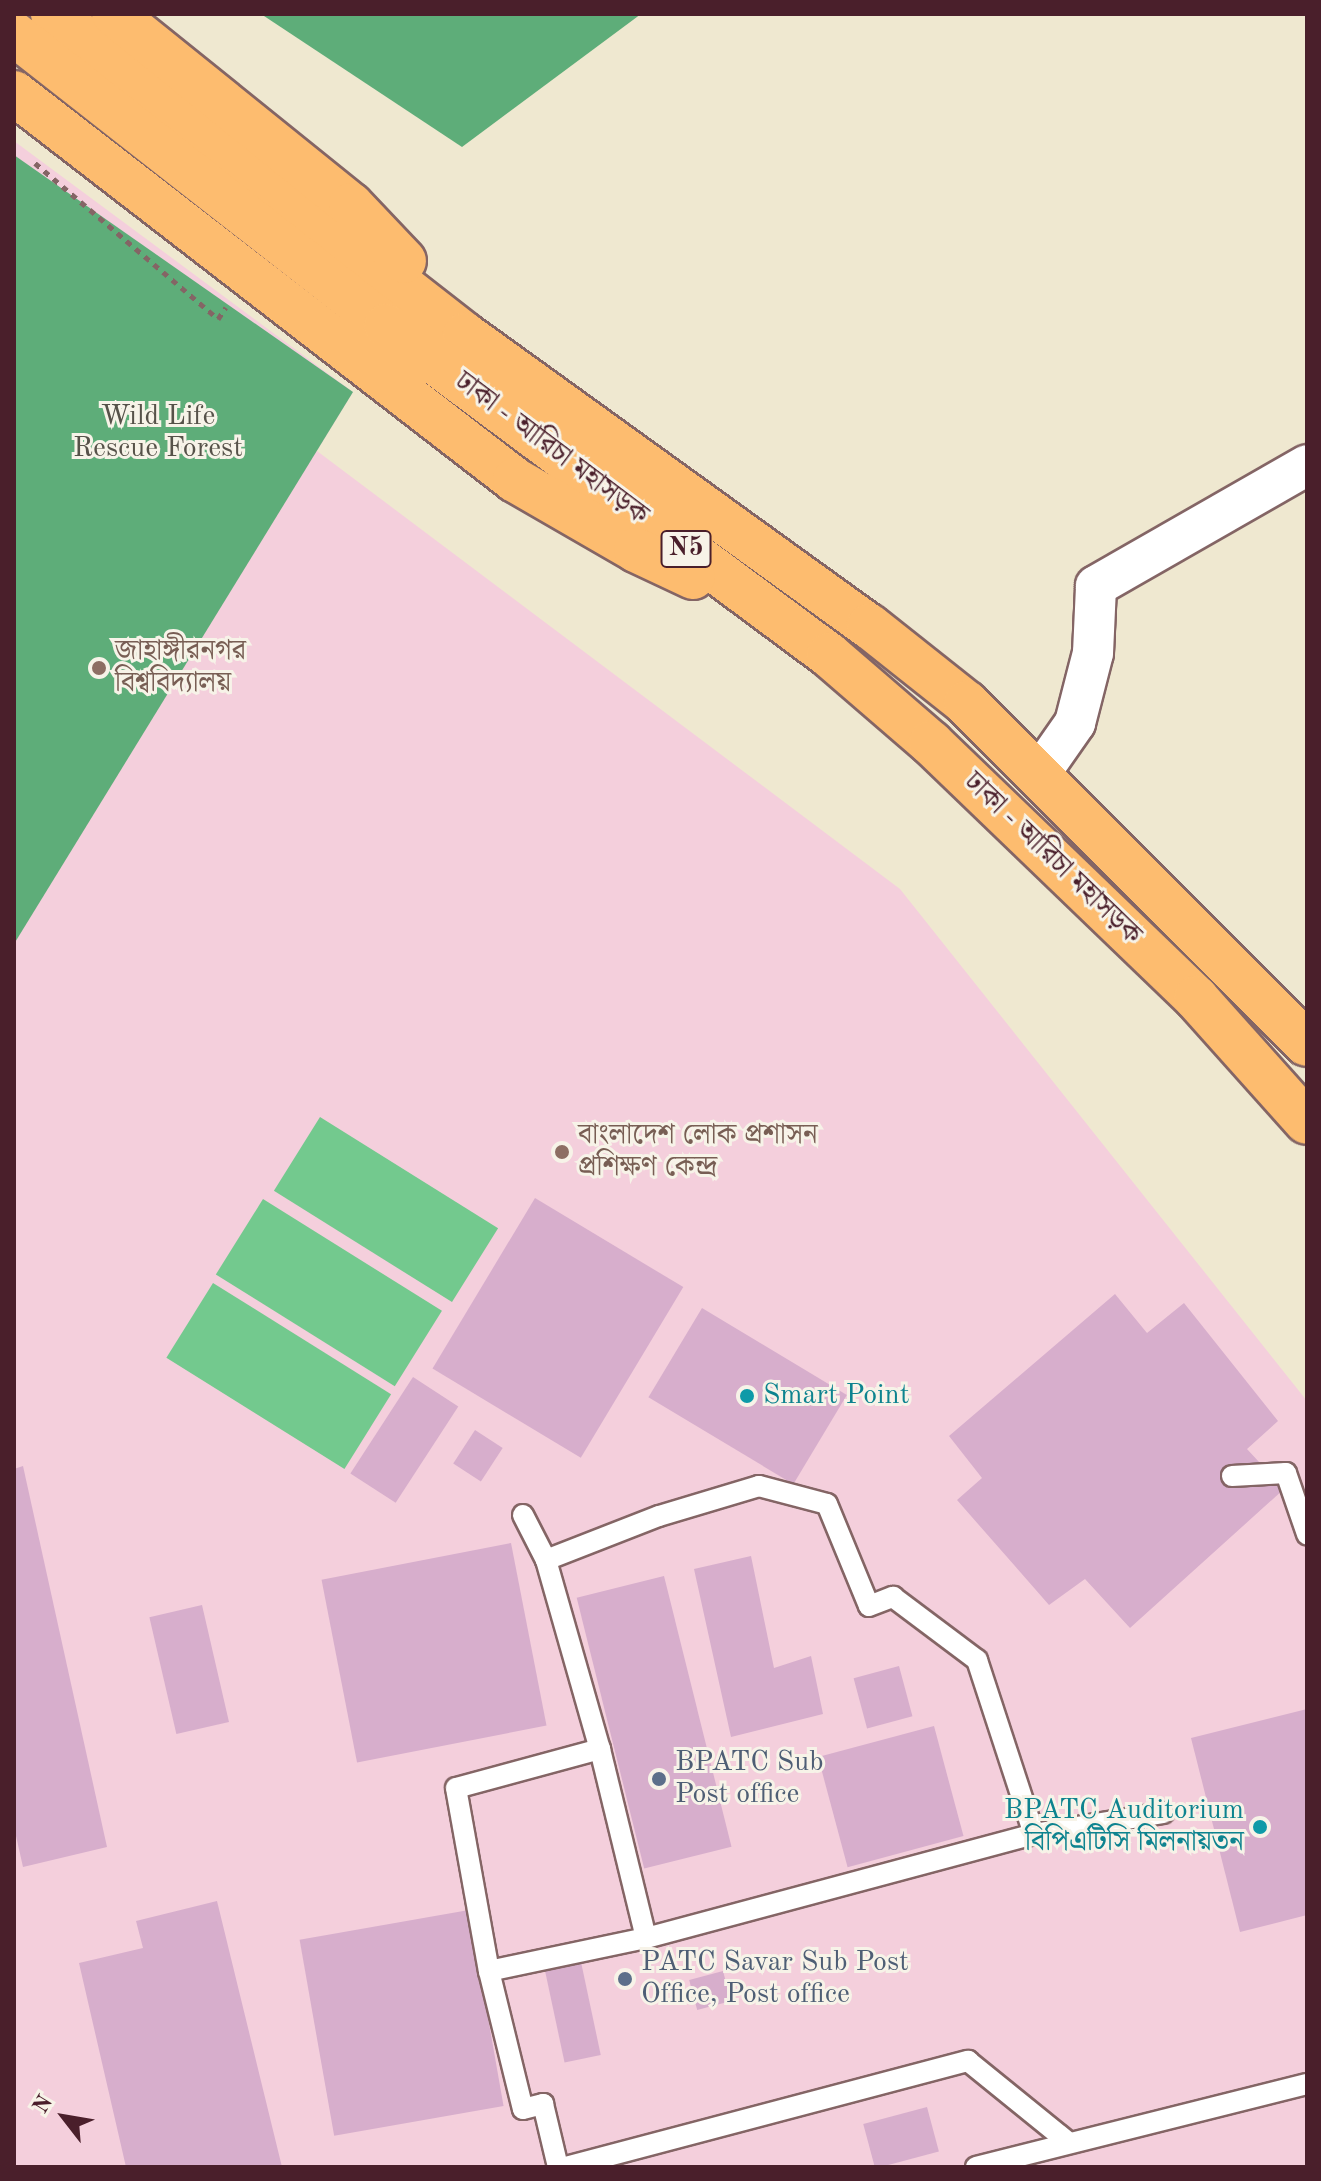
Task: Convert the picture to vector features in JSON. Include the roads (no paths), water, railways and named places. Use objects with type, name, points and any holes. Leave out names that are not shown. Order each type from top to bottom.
[{"type":"highway","name":"ঢাকা - আরিচা মহাসড়ক","points":[[53,14],[465,335],[869,626],[966,703],[1307,1044]]},
{"type":"highway","points":[[114,14],[351,205],[415,273],[465,335]]},
{"type":"highway","name":"ঢাকা - আরিচা মহাসড়ক","points":[[14,34],[386,326],[829,655],[931,743],[1196,998],[1307,1122]]},
{"type":"highway","points":[[14,93],[515,480],[636,550],[772,613]]},
{"type":"street","points":[[1038,776],[1075,723],[1093,653],[1096,586],[1307,465]]},
{"type":"lane","points":[[1232,1476],[1286,1473],[1307,1534]]},
{"type":"lane","points":[[546,1560],[659,1516],[759,1486],[827,1504],[869,1606],[893,1597],[977,1660],[1034,1834]]},
{"type":"lane","points":[[523,1515],[546,1560],[600,1749],[646,1938]]},
{"type":"lane","points":[[558,2167],[543,2104],[523,2109],[489,1971],[456,1788],[600,1749]]},
{"type":"lane","points":[[489,1971],[646,1938],[1034,1834],[1163,1813]]},
{"type":"lane","points":[[566,2167],[968,2061],[1068,2142]]},
{"type":"lane","points":[[976,2167],[1307,2084]]},
{"type":"place","name":"জাহাঙ্গীরনগর বিশ্ববিদ্যালয়","points":[[99,668]]},
{"type":"place","name":"বাংলাদেশ লোক প্রশাসন প্রশিক্ষণ কেন্দ্র","points":[[562,1152]]},
{"type":"place","name":"Smart Point","points":[[747,1396]]},
{"type":"place","name":"BPATC Sub Post office","points":[[659,1779]]},
{"type":"place","name":"BPATC Auditorium বিপিএটিসি মিলনায়তন","points":[[1260,1827]]},
{"type":"place","name":"PATC Savar Sub Post Office, Post office","points":[[625,1979]]},
{"type":"park label","name":"Wild Life Rescue Forest","points":[[158,433]]}]
